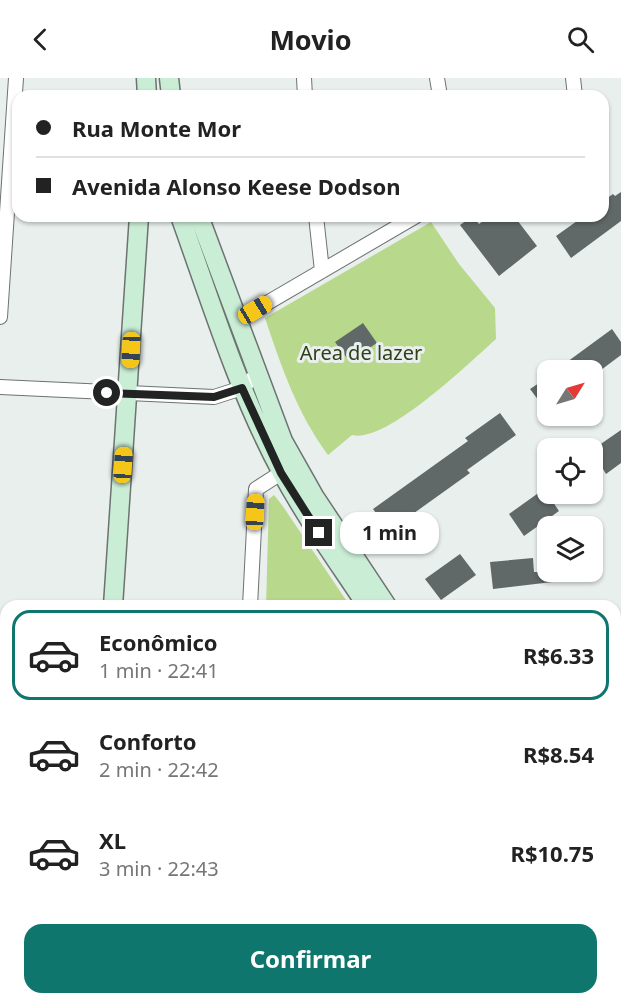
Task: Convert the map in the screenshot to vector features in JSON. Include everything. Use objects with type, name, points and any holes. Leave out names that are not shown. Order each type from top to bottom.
[{"type":"street","points":[[0,317],[12,138]]},
{"type":"street","points":[[113,600],[129,394],[139,222]]},
{"type":"street","points":[[182,222],[242,388],[281,473],[363,600]]},
{"type":"street","points":[[201,222],[257,374],[295,465],[383,600]]},
{"type":"street","points":[[317,222],[321,271]]},
{"type":"street","points":[[238,320],[406,222]]},
{"type":"street","points":[[0,387],[214,397],[242,388],[257,374]]},
{"type":"street","points":[[250,600],[256,489],[281,473]]},
{"type":"green space","name":"Area de lazer","points":[[431,222],[459,264],[495,308],[496,339],[448,382],[405,415],[367,434],[352,435],[328,455],[299,406],[265,318]]},
{"type":"green space","points":[[274,495],[282,505],[346,600],[266,600],[269,499]]},
{"type":"building","points":[[621,192],[621,221],[571,258],[556,236],[576,222],[609,222],[609,197],[613,194],[615,196]]},
{"type":"building","points":[[464,222],[479,224],[482,222],[519,222],[537,246],[499,276],[460,225]]},
{"type":"building","points":[[363,323],[377,343],[349,361],[335,342]]},
{"type":"building","points":[[612,329],[621,342],[621,355],[603,368],[603,360],[570,360]]},
{"type":"building","points":[[537,384],[537,398],[530,389]]},
{"type":"building","points":[[500,413],[516,435],[467,470],[470,473],[389,531],[373,509],[468,441],[465,438]]},
{"type":"building","points":[[621,430],[621,463],[606,474],[603,469],[603,442]]},
{"type":"building","points":[[537,494],[537,504],[554,504],[559,511],[552,516],[537,516],[537,527],[524,536],[509,514]]},
{"type":"building","points":[[460,554],[476,575],[441,600],[425,579]]},
{"type":"building","points":[[533,558],[537,582],[552,582],[493,589],[490,562]]},
{"type":"route","points":[[107,393],[197,398],[228,395],[242,388],[281,473],[319,533]]}]
